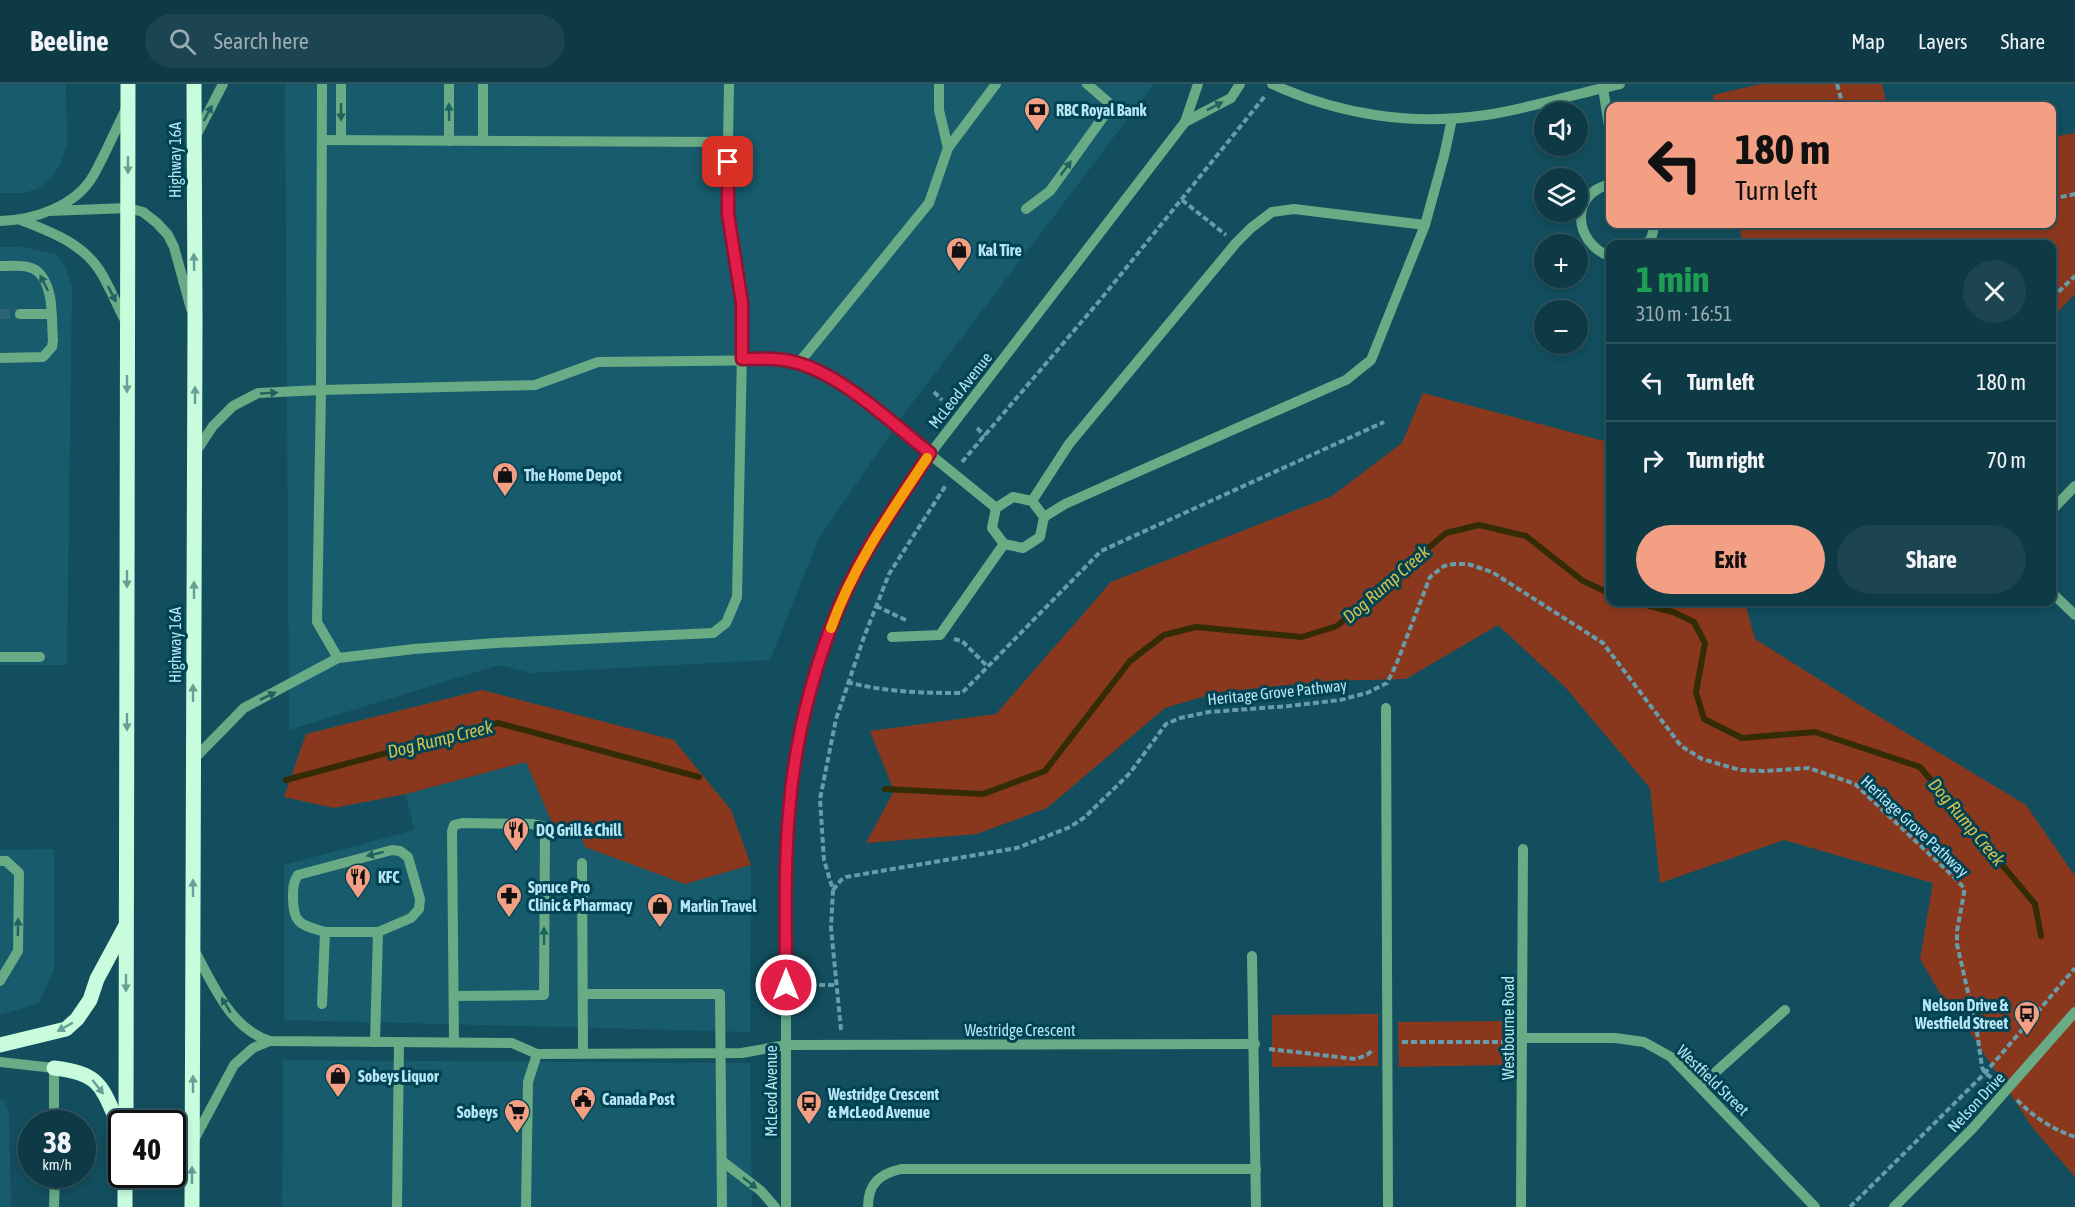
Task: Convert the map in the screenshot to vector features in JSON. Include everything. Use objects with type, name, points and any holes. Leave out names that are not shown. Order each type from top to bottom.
[{"type":"main road","points":[[126,1110],[128,84]]},
{"type":"main road","name":"Highway 16A","points":[[192,1207],[194,84]]},
{"type":"main road","points":[[0,1045],[66,1029],[77,1019],[90,1000],[97,979],[126,925]]},
{"type":"main road","points":[[54,1068],[75,1070],[85,1074],[99,1085],[111,1110]]},
{"type":"main road","points":[[125,1188],[125,1207]]},
{"type":"street","points":[[193,141],[223,84]]},
{"type":"street","points":[[322,84],[321,390],[317,622],[338,658]]},
{"type":"street","points":[[341,84],[341,140]]},
{"type":"street","points":[[449,84],[449,141]]},
{"type":"street","points":[[483,84],[483,141]]},
{"type":"street","points":[[193,760],[244,708],[338,658],[496,643],[713,633],[726,623],[737,597],[742,359],[742,295],[727,201],[729,84]]},
{"type":"street","points":[[939,84],[939,110],[948,148]]},
{"type":"street","points":[[798,364],[929,202],[948,148],[996,84]]},
{"type":"street","points":[[1026,209],[1050,191],[1106,112],[1108,102],[1087,84]]},
{"type":"street","name":"McLeod Avenue","points":[[786,1207],[786,908],[789,812],[801,730],[815,675],[837,613],[873,538],[930,453],[1185,122],[1198,84]]},
{"type":"street","name":"McLeod Avenue","points":[[1185,122],[1231,98],[1240,84]]},
{"type":"street","points":[[1273,84],[1305,98],[1358,112],[1394,118],[1452,119],[1522,108],[1620,84]]},
{"type":"street","points":[[1603,88],[1606,107]]},
{"type":"street","points":[[0,221],[21,220],[50,211],[79,194],[93,177],[128,106]]},
{"type":"street","points":[[1044,517],[1032,501],[1012,497],[996,508],[992,528],[1004,544],[1023,548],[1040,537],[1044,517],[1065,504],[1346,380],[1371,360],[1425,225],[1452,119]]},
{"type":"street","points":[[322,140],[728,142]]},
{"type":"street","points":[[1606,185],[1590,194],[1582,208],[1581,224],[1585,238],[1596,250],[1606,255]]},
{"type":"street","points":[[50,211],[128,208],[143,213],[157,223],[168,235],[174,247],[195,321]]},
{"type":"street","points":[[1032,501],[1069,444],[1236,243],[1272,212],[1294,209],[1425,225]]},
{"type":"street","points":[[21,220],[57,234],[80,249],[100,270],[127,325]]},
{"type":"street","points":[[0,266],[28,267],[37,271],[44,280],[49,292],[53,340],[48,353],[35,358],[0,358]]},
{"type":"street","points":[[20,315],[51,315]]},
{"type":"street","points":[[194,453],[213,426],[233,406],[258,393],[536,385],[598,362],[784,360],[818,371],[852,392],[996,508]]},
{"type":"street","points":[[2056,506],[2075,486]]},
{"type":"street","points":[[892,637],[940,635],[1004,544]]},
{"type":"street","points":[[2056,597],[2075,615]]},
{"type":"street","points":[[0,657],[40,657]]},
{"type":"street","points":[[1386,708],[1388,1207]]},
{"type":"street","points":[[454,996],[544,995],[545,832],[542,826],[462,823],[454,825],[452,831],[454,1042]]},
{"type":"street","name":"Westbourne Road","points":[[1521,1207],[1523,849]]},
{"type":"street","points":[[392,850],[400,851],[408,857],[420,899],[418,909],[411,918],[378,933],[325,933],[303,925],[293,913],[294,881],[298,875],[392,850]]},
{"type":"street","points":[[0,861],[6,861],[19,873],[18,951],[0,981]]},
{"type":"street","points":[[582,863],[583,1053]]},
{"type":"street","points":[[322,1004],[325,933]]},
{"type":"street","points":[[375,1042],[378,933]]},
{"type":"street","points":[[193,947],[233,1017],[255,1036],[270,1041],[512,1043],[537,1054],[528,1082],[526,1207]]},
{"type":"street","points":[[1252,956],[1256,1207]]},
{"type":"street","points":[[583,994],[720,994],[722,1207]]},
{"type":"street","points":[[1701,1086],[1785,1010]]},
{"type":"street","name":"Nelson Drive","points":[[1894,1207],[1973,1128],[2075,1012]]},
{"type":"street","name":"Westfield Street","points":[[1523,1038],[1615,1038],[1644,1042],[1671,1058],[1701,1086],[1815,1207]]},
{"type":"street","points":[[192,1143],[234,1065],[253,1048],[270,1041]]},
{"type":"street","points":[[397,1207],[399,1042]]},
{"type":"street","name":"Westridge Crescent","points":[[537,1054],[742,1053],[786,1046],[1255,1044]]},
{"type":"street","points":[[0,1062],[54,1068],[54,1110]]},
{"type":"street","points":[[722,1161],[761,1191],[775,1207]]},
{"type":"street","points":[[868,1207],[872,1187],[880,1176],[901,1169],[1256,1169]]},
{"type":"street","points":[[54,1207],[55,1188]]},
{"type":"path","points":[[842,1046],[831,928],[833,890],[824,860],[820,799],[836,719],[847,682],[889,574],[953,473],[1101,299],[1254,112],[1273,84]]},
{"type":"path","points":[[1838,84],[1842,102]]},
{"type":"path","points":[[2056,198],[2075,194]]},
{"type":"path","points":[[1182,200],[1236,243]]},
{"type":"path","points":[[2056,294],[2075,276]]},
{"type":"path","points":[[934,392],[942,400]]},
{"type":"path","points":[[847,682],[876,690],[962,693],[1101,551],[1384,422]]},
{"type":"path","points":[[977,428],[984,436]]},
{"type":"path","name":"Heritage Grove Pathway","points":[[833,890],[846,877],[1017,848],[1070,827],[1085,817],[1130,773],[1166,724],[1180,718],[1209,712],[1340,700],[1367,693],[1387,683],[1431,578],[1444,566],[1468,564],[1492,572],[1603,643],[1681,746],[1690,754],[1752,772],[1809,768],[1855,784],[1958,880],[1964,888],[1964,893],[1957,944],[1985,1072]]},
{"type":"path","points":[[1850,1207],[1985,1072],[2075,968]]},
{"type":"path","points":[[810,985],[837,985]]},
{"type":"path","points":[[1985,1072],[2008,1090],[2026,1109],[2054,1130],[2075,1137]]},
{"type":"shaded area","points":[[0,84],[66,84],[67,146],[61,163],[52,177],[39,188],[25,193],[0,193]]},
{"type":"shaded area","points":[[285,84],[1154,84],[904,414],[819,538],[770,660],[530,673],[499,665],[289,730]]},
{"type":"shaded area","points":[[1761,84],[1882,84],[1886,102],[1714,102],[1713,95]]},
{"type":"shaded area","points":[[2075,133],[2075,294],[2056,314],[2056,240],[1742,240],[1739,228],[2056,228],[2056,136]]},
{"type":"shaded area","points":[[0,247],[22,247],[56,254],[65,266],[72,288],[67,665],[0,665]]},
{"type":"shaded area","points":[[1423,393],[1606,441],[1606,606],[1746,606],[1755,639],[2026,805],[2075,876],[2075,1177],[2032,1127],[1960,1017],[1948,1007],[1920,959],[1933,883],[1784,840],[1660,883],[1650,788],[1566,688],[1498,625],[1406,679],[1328,681],[1219,692],[1165,708],[1047,808],[977,834],[866,843],[894,791],[870,731],[996,714],[1111,582],[1332,496],[1402,443]]},
{"type":"shaded area","points":[[482,690],[674,740],[731,810],[751,865],[685,884],[585,847],[580,832],[555,830],[526,762],[406,794],[334,808],[284,797],[306,734]]},
{"type":"shaded area","points":[[526,762],[555,830],[580,832],[685,884],[751,865],[750,1032],[284,1020],[284,865],[414,830],[406,794]]},
{"type":"shaded area","points":[[54,849],[54,970],[39,1003],[0,1015],[0,850]]},
{"type":"shaded area","points":[[1378,1014],[1378,1066],[1272,1067],[1272,1015]]},
{"type":"shaded area","points":[[1505,1021],[1505,1065],[1399,1067],[1398,1022]]},
{"type":"shaded area","name":"Sobeys","points":[[283,1060],[750,1063],[752,1207],[282,1207]]},
{"type":"shaded area","points":[[0,1099],[5,1101],[9,1114],[11,1207],[0,1207]]},
{"type":"waterway","name":"Dog Rump Creek","points":[[885,789],[983,794],[1045,771],[1130,661],[1164,635],[1196,627],[1302,637],[1337,626],[1446,533],[1479,525],[1526,536],[1583,581],[1606,592]]},
{"type":"waterway","name":"Dog Rump Creek","points":[[1650,606],[1673,612],[1694,622],[1705,643],[1696,692],[1704,719],[1742,738],[1815,732],[1920,767],[2035,904],[2041,936]]},
{"type":"waterway","name":"Dog Rump Creek","points":[[286,780],[498,723],[699,777]]},
{"type":"tunnel","points":[[0,314],[20,314]]},
{"type":"slow traffic","points":[[831,628],[873,538],[927,458]]},
{"type":"place","name":"RBC Royal Bank","points":[[1037,133]]},
{"type":"place","name":"Kal Tire","points":[[959,273]]},
{"type":"place","name":"The Home Depot","points":[[505,498]]},
{"type":"place","name":"DQ Grill & Chill","points":[[516,853]]},
{"type":"place","name":"KFC","points":[[358,900]]},
{"type":"place","name":"Spruce Pro Clinic & Pharmacy","points":[[509,919]]},
{"type":"place","name":"Marlin Travel","points":[[660,929]]},
{"type":"place","name":"Nelson Drive & Westfield Street","points":[[2027,1037]]},
{"type":"place","name":"Sobeys Liquor","points":[[338,1099]]},
{"type":"place","name":"Canada Post","points":[[583,1122]]},
{"type":"place","name":"Westridge Crescent & McLeod Avenue","points":[[809,1126]]},
{"type":"place","name":"Sobeys","points":[[517,1135]]},
{"type":"route","points":[[728,162],[728,214],[741,287],[742,359],[784,360],[818,371],[852,392],[930,453],[873,538],[837,613],[815,675],[801,730],[789,812],[786,985]]}]
